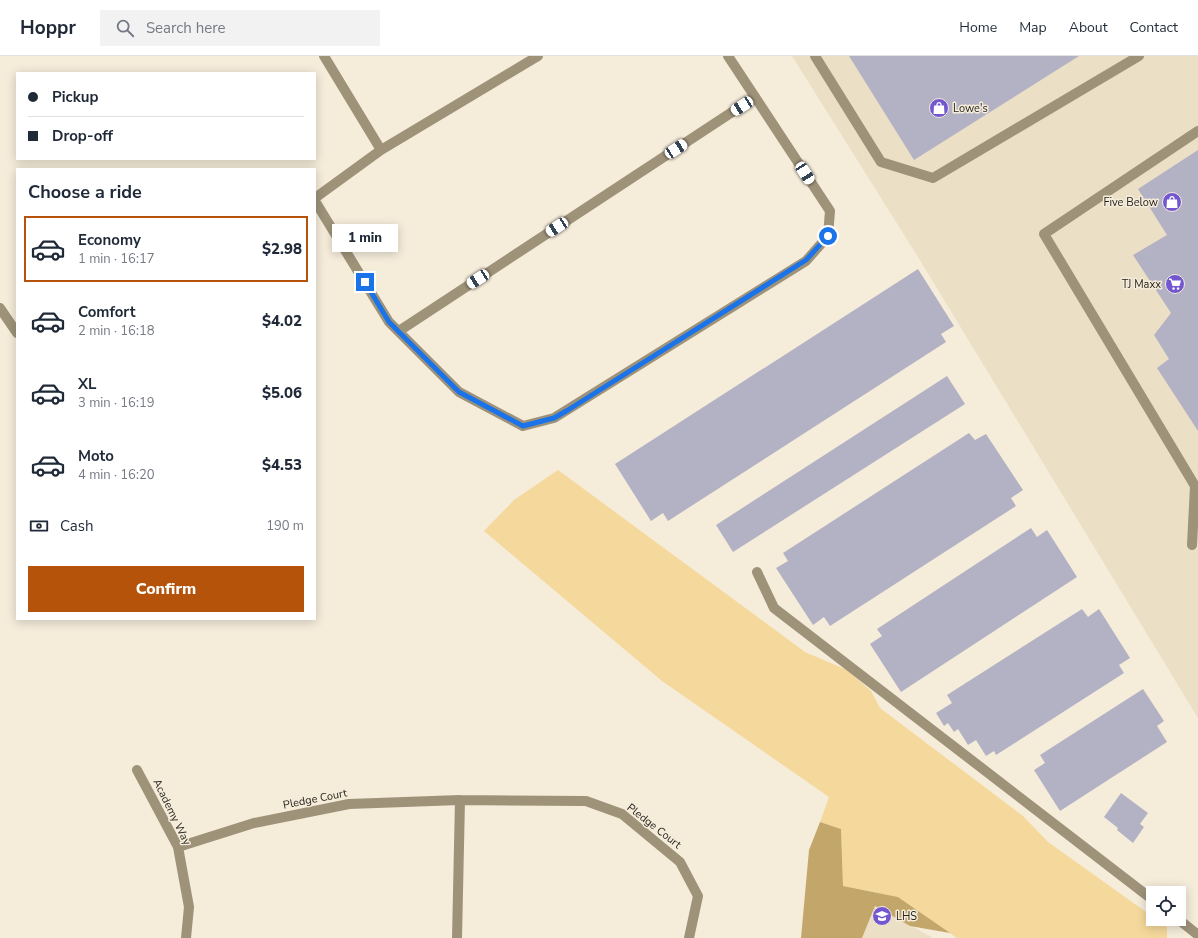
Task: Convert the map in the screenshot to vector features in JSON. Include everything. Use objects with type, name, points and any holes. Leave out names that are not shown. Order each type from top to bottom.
[{"type":"street","points":[[324,56],[381,150]]},
{"type":"street","points":[[316,197],[381,150],[538,56]]},
{"type":"street","points":[[316,203],[389,322],[459,392],[523,426],[554,418],[806,260],[828,236],[830,211],[728,56]]},
{"type":"street","points":[[815,56],[881,162],[933,178],[1139,56]]},
{"type":"street","points":[[399,331],[755,97]]},
{"type":"street","points":[[1192,545],[1195,486],[1044,234],[1198,132]]},
{"type":"street","points":[[0,308],[16,332]]},
{"type":"street","points":[[757,572],[774,608],[1146,895]]},
{"type":"street","name":"Academy Way","points":[[137,770],[178,847],[189,907],[186,938]]},
{"type":"street","points":[[458,938],[460,800]]},
{"type":"street","name":"Pledge Court","points":[[178,847],[254,823],[349,804],[460,800],[586,801],[622,814],[680,862],[698,896],[689,938]]},
{"type":"street","points":[[1186,925],[1198,935]]},
{"type":"shaded area","points":[[792,56],[1198,56],[1198,718],[918,257]]},
{"type":"shaded area","points":[[558,470],[805,652],[847,670],[871,691],[880,708],[1023,816],[1048,842],[1146,912],[1146,926],[1167,927],[1167,938],[957,938],[898,897],[843,886],[841,829],[820,822],[829,797],[662,681],[484,531],[514,500]]},
{"type":"shaded area","points":[[820,822],[841,829],[843,886],[898,897],[950,933],[910,926],[875,906],[862,938],[801,938],[809,850]]},
{"type":"shaded area","name":"LHS","points":[[875,906],[933,938],[862,938]]},
{"type":"building","name":"Lowe's","points":[[849,56],[1079,56],[914,160]]},
{"type":"building","points":[[1198,150],[1198,431],[1157,368],[1169,359],[1154,335],[1171,313],[1133,255],[1167,235],[1138,189]]},
{"type":"building","points":[[918,269],[954,326],[941,334],[946,342],[668,521],[663,513],[651,521],[615,464]]},
{"type":"building","points":[[947,376],[965,404],[733,552],[716,525]]},
{"type":"building","points":[[969,433],[975,440],[986,434],[1023,490],[1011,498],[1016,506],[830,626],[824,617],[813,625],[776,568],[788,561],[783,553]]},
{"type":"building","points":[[1031,528],[1037,537],[1047,530],[1077,577],[901,692],[870,644],[882,636],[877,629]]},
{"type":"building","points":[[1082,609],[1088,617],[1099,609],[1130,658],[1119,665],[1124,673],[996,755],[994,751],[986,756],[976,740],[968,745],[958,729],[954,732],[948,723],[944,726],[936,713],[952,703],[947,695]]},
{"type":"building","points":[[1143,689],[1164,721],[1157,726],[1167,742],[1060,811],[1034,770],[1045,763],[1040,755]]},
{"type":"building","points":[[1121,793],[1148,813],[1140,824],[1144,827],[1133,843],[1104,817]]},
{"type":"place","name":"Lowe's","points":[[939,108]]},
{"type":"place","name":"Five Below","points":[[1172,202]]},
{"type":"place","name":"TJ Maxx","points":[[1175,284]]},
{"type":"place","name":"LHS","points":[[882,916]]},
{"type":"route","points":[[365,282],[389,322],[459,392],[523,426],[554,418],[568,410],[806,260],[828,236]]}]
